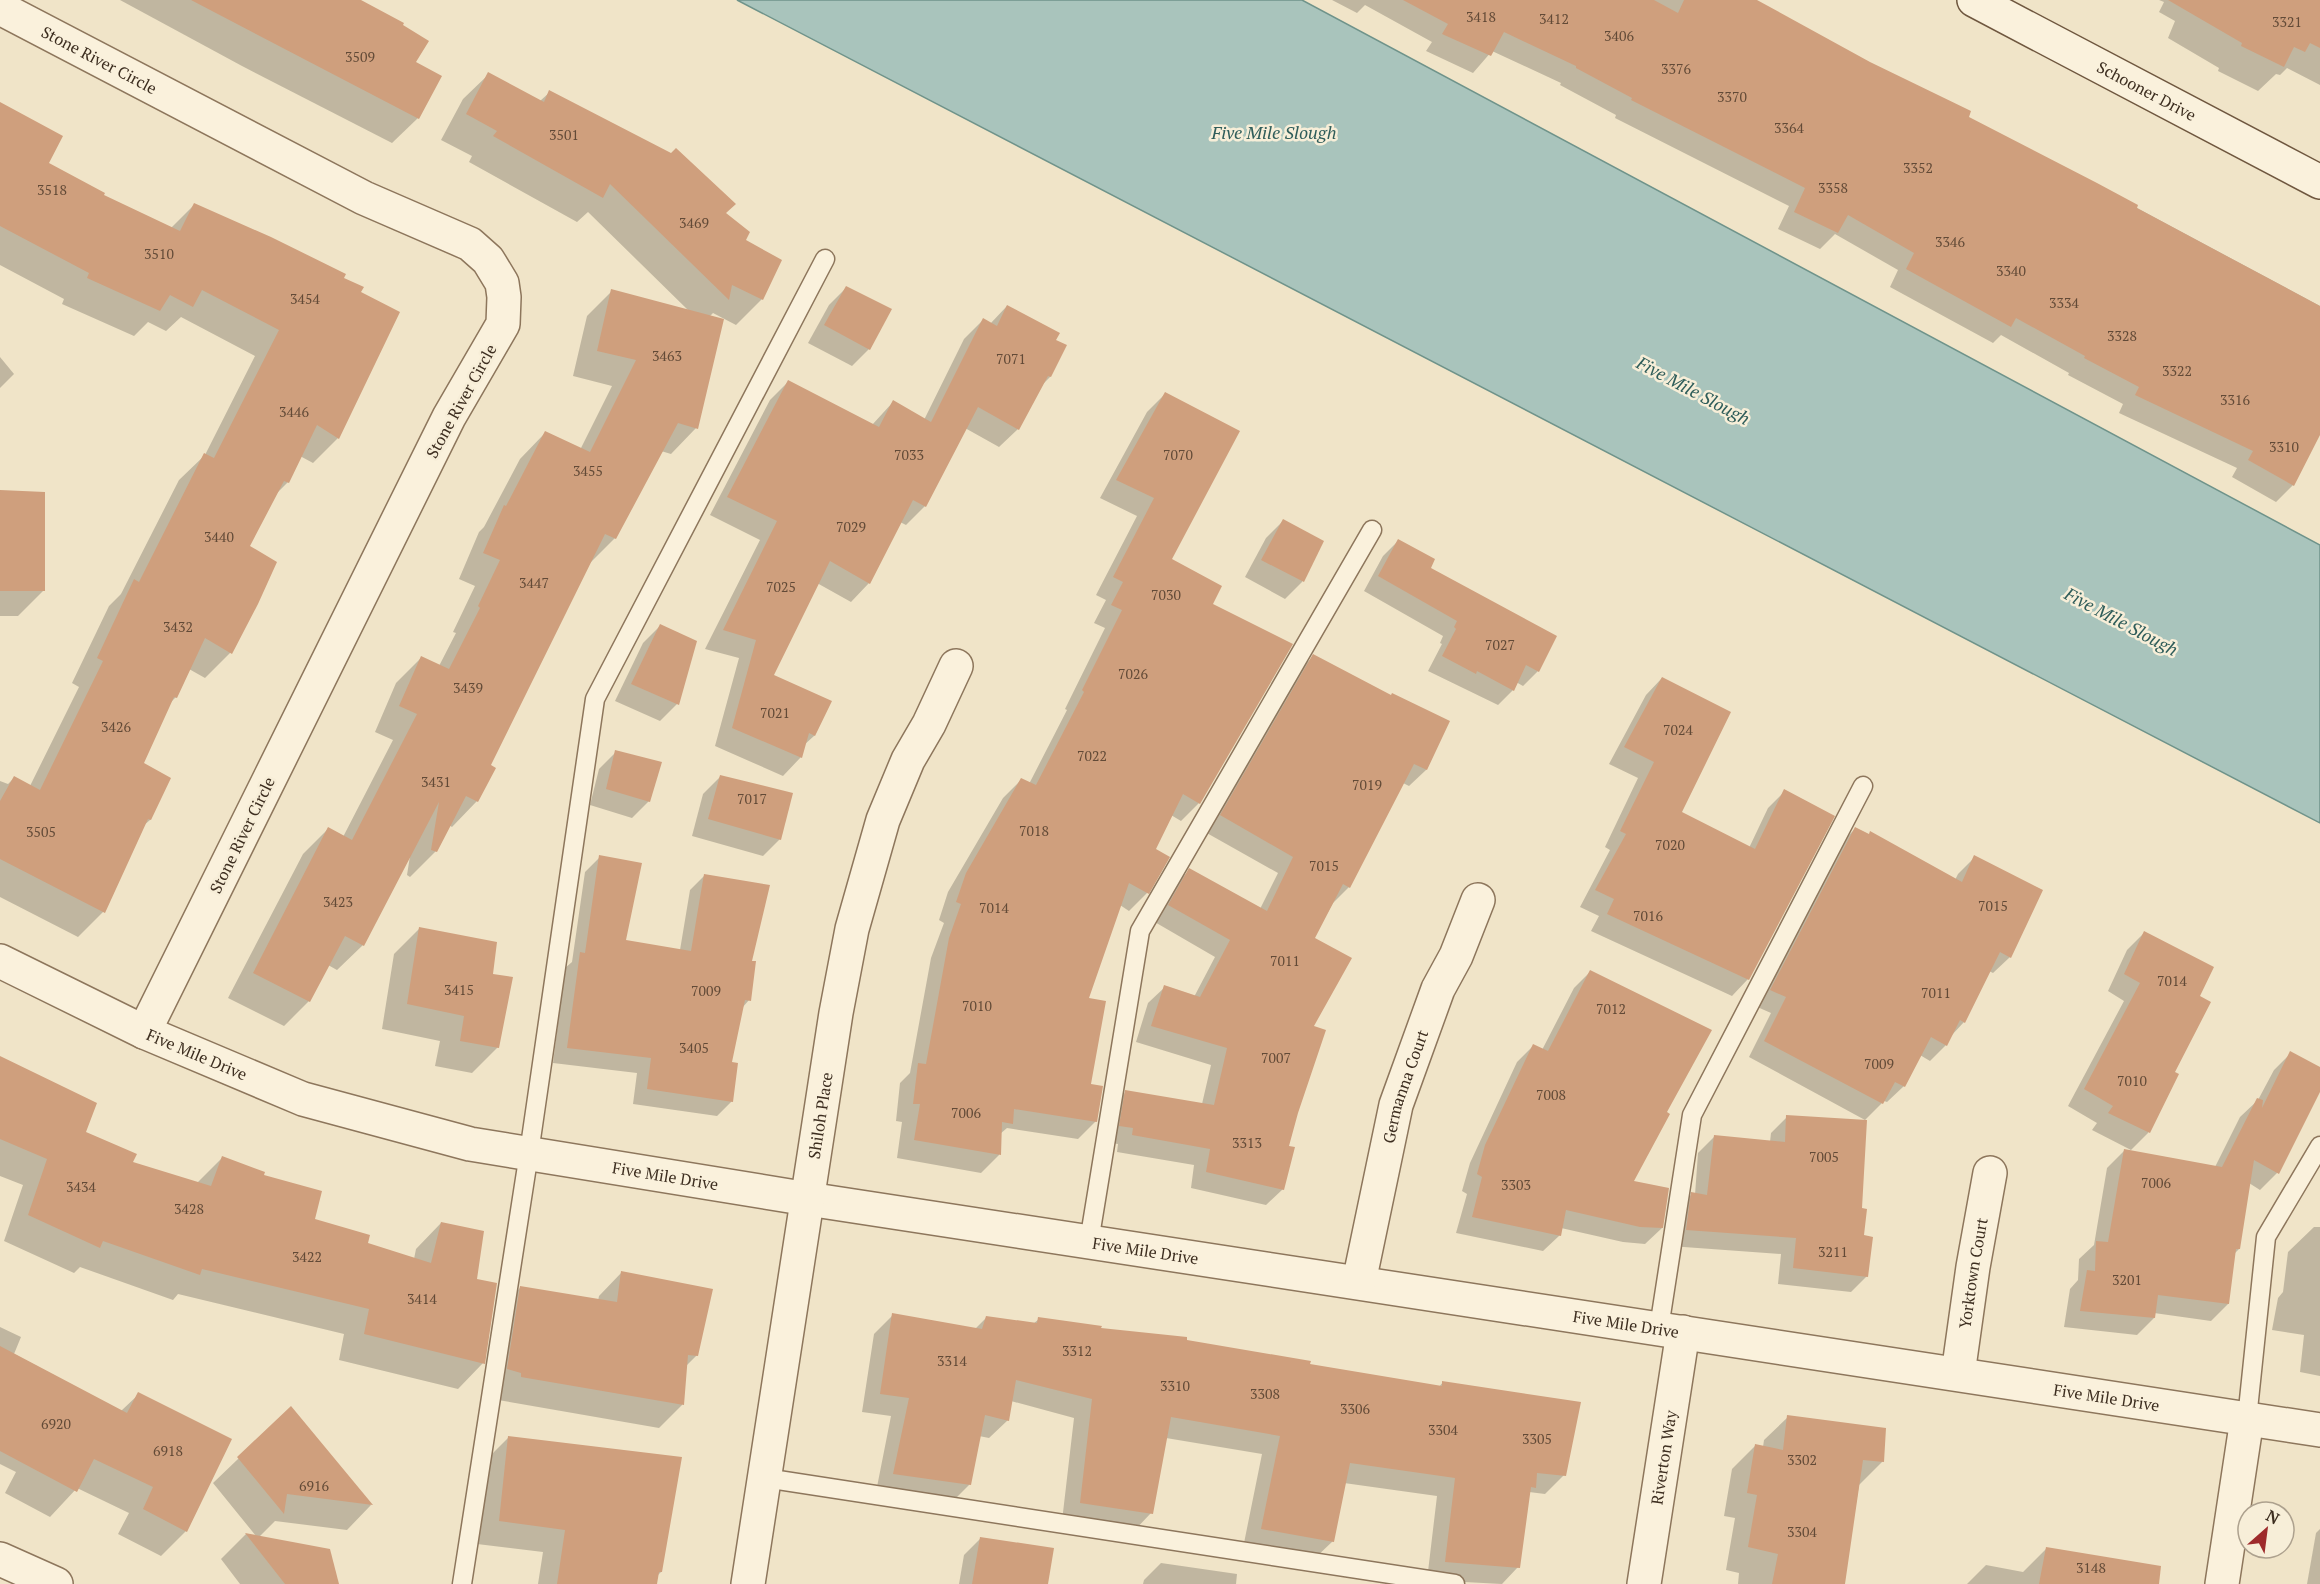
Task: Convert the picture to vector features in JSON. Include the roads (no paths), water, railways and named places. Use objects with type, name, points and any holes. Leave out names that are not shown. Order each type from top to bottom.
[{"type":"street","name":"Schooner Drive","points":[[1974,0],[2320,182]]},
{"type":"street","name":"Stone River Circle","points":[[0,8],[364,198],[470,244],[488,260],[502,283],[504,297],[503,324],[497,338],[449,417],[144,1032]]},
{"type":"street","name":"Shiloh Place","points":[[748,1584],[836,1013],[855,918],[883,820],[908,760],[956,666]]},
{"type":"street","name":"Germanna Court","points":[[1359,1282],[1396,1105],[1438,989],[1456,956],[1478,900]]},
{"type":"street","name":"Five Mile Drive","points":[[0,962],[144,1032],[303,1099],[470,1144],[1089,1242],[2320,1430]]},
{"type":"street","name":"Yorktown Court","points":[[1958,1374],[1972,1267],[1990,1173]]},
{"type":"street","name":"Riverton Way","points":[[1644,1584],[1671,1330]]},
{"type":"street","points":[[2222,1584],[2247,1419]]},
{"type":"street","points":[[0,1559],[56,1584]]},
{"type":"lane","points":[[462,1584],[529,1153],[595,699],[825,259]]},
{"type":"lane","points":[[1089,1242],[1140,931],[1372,530]]},
{"type":"lane","points":[[1671,1330],[1692,1114],[1863,786]]},
{"type":"lane","points":[[2247,1419],[2266,1236],[2320,1146]]},
{"type":"lane","points":[[765,1478],[1455,1584]]},
{"type":"water","name":"Five Mile Slough","points":[[737,0],[1302,0],[2320,545],[2320,823]]}]
